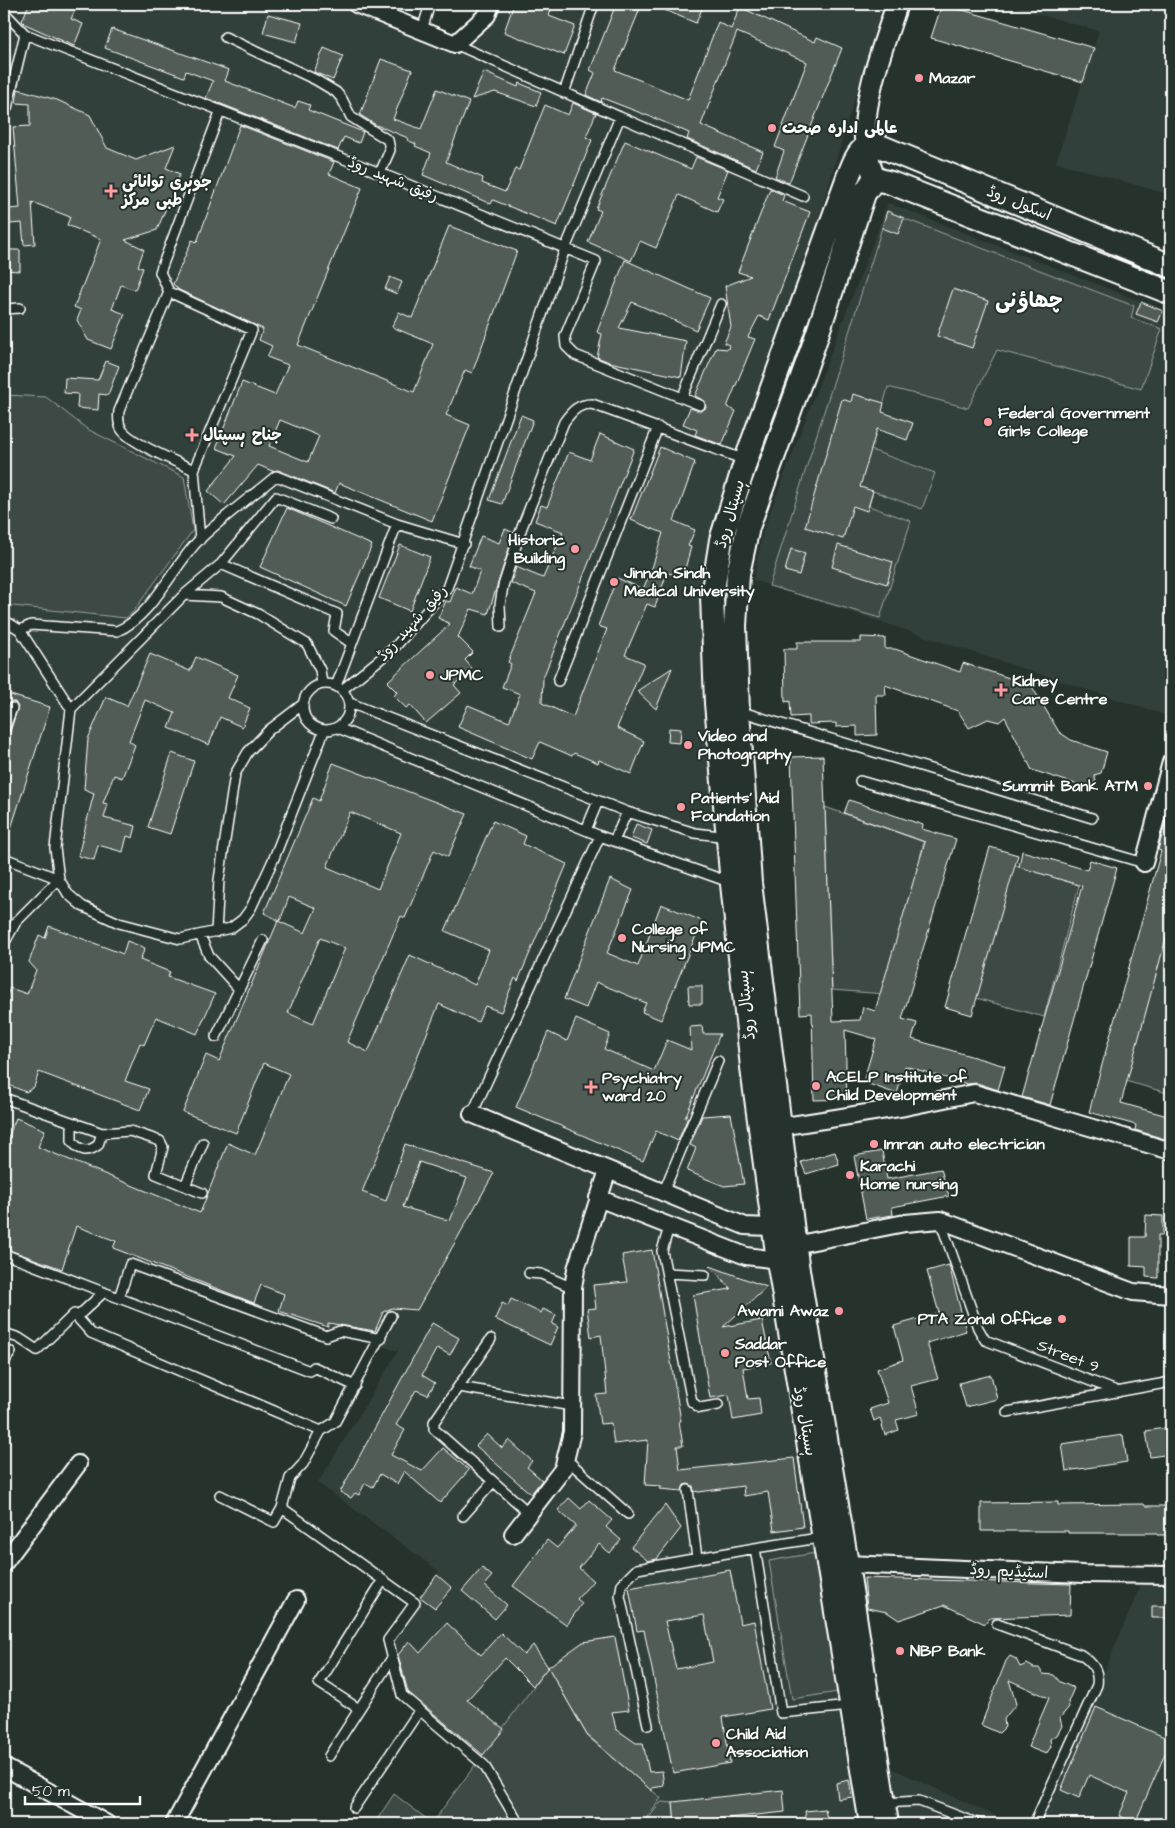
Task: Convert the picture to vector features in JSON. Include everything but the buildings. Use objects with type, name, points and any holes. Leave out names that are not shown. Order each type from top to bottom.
[{"type":"main road","name":"اسکول روڈ","points":[[866,147],[882,147],[1171,266]]},
{"type":"main road","name":"ہسپتال روڈ","points":[[866,147],[858,154],[848,177],[746,460],[721,540],[712,596],[750,883],[794,1245],[848,1564],[878,1814]]},
{"type":"main road","name":"اسکول روڈ","points":[[875,181],[891,183],[1171,293]]},
{"type":"main road","name":"ہسپتال روڈ","points":[[875,181],[869,185],[864,194],[814,344],[748,527],[738,574],[727,707],[728,837],[732,884],[773,1227],[853,1705],[878,1814]]},
{"type":"street","points":[[356,4],[380,8],[422,30],[455,44],[487,15],[491,4]]},
{"type":"street","points":[[875,181],[866,147],[865,130],[870,99],[897,4]]},
{"type":"street","points":[[1144,864],[1171,762]]},
{"type":"street","points":[[779,1127],[974,1094],[1171,1151]]},
{"type":"street","points":[[472,1114],[746,1226],[773,1227]]},
{"type":"street","points":[[513,1534],[563,1468],[566,1459],[572,1432],[573,1288],[576,1270],[608,1170]]},
{"type":"street","points":[[598,1198],[746,1256],[778,1260]]},
{"type":"street","points":[[794,1245],[905,1223],[940,1220],[1133,1292],[1171,1295]]},
{"type":"street","points":[[4,1563],[78,1464]]},
{"type":"street","name":"اسٹیڈیم روڈ","points":[[848,1564],[1083,1574],[1171,1575]]},
{"type":"street","points":[[174,1824],[296,1600]]},
{"type":"street","points":[[4,1768],[107,1824]]},
{"type":"lane","points":[[422,30],[430,4]]},
{"type":"lane","points":[[564,93],[594,4]]},
{"type":"lane","points":[[4,12],[25,34],[8,108]]},
{"type":"lane","name":"رفیق شہید روڈ","points":[[25,34],[220,112],[380,173],[565,249]]},
{"type":"lane","points":[[225,37],[316,80],[336,92],[342,99],[351,117],[388,140],[390,150],[380,173]]},
{"type":"lane","points":[[455,44],[803,196]]},
{"type":"lane","points":[[200,540],[194,470],[252,330],[169,292],[160,272],[220,112]]},
{"type":"lane","name":"رفیق شہید روڈ","points":[[339,688],[396,647],[447,588],[464,544],[565,249],[620,117]]},
{"type":"lane","points":[[565,249],[596,261],[565,336],[566,346],[574,355],[700,405]]},
{"type":"lane","points":[[169,292],[119,411],[118,421],[126,435],[194,470]]},
{"type":"lane","points":[[682,398],[721,304]]},
{"type":"lane","points":[[4,309],[20,308]]},
{"type":"lane","points":[[501,626],[500,605],[503,586],[522,527],[564,422],[572,411],[582,404],[592,404],[746,460]]},
{"type":"lane","points":[[558,681],[658,427]]},
{"type":"lane","points":[[20,630],[31,625],[117,631],[126,627],[149,604],[200,540],[276,476],[397,524],[464,544]]},
{"type":"lane","points":[[324,731],[274,858],[251,908],[231,928],[180,939],[118,923],[82,906],[68,894],[59,879],[55,848],[71,709],[184,595],[221,564],[276,497],[331,519]]},
{"type":"lane","points":[[339,688],[351,643],[397,524]]},
{"type":"lane","points":[[221,564],[337,614],[334,631],[351,643]]},
{"type":"lane","points":[[184,595],[221,598],[258,614],[307,644],[320,670],[322,684]]},
{"type":"lane","points":[[4,620],[20,630],[71,709]]},
{"type":"lane","points":[[216,932],[219,880],[235,774],[248,752],[258,741],[286,716],[303,704],[309,691],[322,684],[339,688],[350,703],[627,812],[695,833],[728,837]]},
{"type":"lane","points":[[338,728],[348,717],[350,703]]},
{"type":"lane","points":[[303,704],[306,719],[311,725],[324,731],[338,728],[600,836],[732,884]]},
{"type":"lane","points":[[727,707],[1092,818]]},
{"type":"lane","points":[[4,730],[12,708]]},
{"type":"lane","points":[[860,781],[1144,864]]},
{"type":"lane","points":[[586,830],[598,801]]},
{"type":"lane","points":[[614,841],[627,812]]},
{"type":"lane","points":[[472,1114],[600,836]]},
{"type":"lane","points":[[4,858],[59,879]]},
{"type":"lane","points":[[4,944],[16,922],[59,879]]},
{"type":"lane","points":[[200,935],[209,956],[239,989]]},
{"type":"lane","points":[[216,1037],[263,940]]},
{"type":"lane","points":[[664,1193],[718,1061]]},
{"type":"lane","points":[[4,1098],[102,1133],[130,1132],[160,1141],[163,1147],[156,1174],[202,1193]]},
{"type":"lane","points":[[76,1123],[72,1128],[72,1141],[81,1150],[87,1150],[98,1145],[102,1133]]},
{"type":"lane","points":[[185,1186],[203,1143]]},
{"type":"lane","name":"Street 9","points":[[940,1220],[978,1328],[985,1340],[1119,1392]]},
{"type":"lane","points":[[669,1227],[662,1246],[692,1402],[700,1408],[718,1405]]},
{"type":"lane","points":[[4,1254],[310,1371],[314,1367],[355,1386]]},
{"type":"lane","points":[[119,1298],[130,1264],[326,1336],[340,1331],[381,1339]]},
{"type":"lane","points":[[529,1273],[541,1274],[573,1288]]},
{"type":"lane","points":[[667,1273],[705,1276]]},
{"type":"lane","points":[[77,1317],[104,1292]]},
{"type":"lane","points":[[4,1333],[19,1338],[37,1350],[74,1314],[90,1333],[321,1431]]},
{"type":"lane","points":[[220,1495],[274,1522],[282,1508],[290,1478],[303,1464],[321,1431],[335,1422],[381,1339],[391,1316]]},
{"type":"lane","points":[[491,1339],[434,1422],[434,1429],[529,1513]]},
{"type":"lane","points":[[4,1362],[11,1352]]},
{"type":"lane","points":[[1007,1412],[1171,1382]]},
{"type":"lane","points":[[459,1386],[572,1406]]},
{"type":"lane","points":[[566,1459],[628,1514]]},
{"type":"lane","points":[[463,1516],[493,1482]]},
{"type":"lane","points":[[688,1490],[696,1558]]},
{"type":"lane","points":[[282,1508],[415,1603],[388,1640],[402,1695],[484,1765],[519,1824]]},
{"type":"lane","points":[[648,1725],[620,1596],[622,1584],[638,1569],[825,1537]]},
{"type":"lane","points":[[755,1548],[780,1712],[853,1705]]},
{"type":"lane","points":[[359,1709],[319,1683],[383,1580]]},
{"type":"lane","points":[[997,1624],[1081,1656],[1090,1661],[1098,1677],[1034,1824]]},
{"type":"lane","points":[[329,1756],[392,1658]]},
{"type":"lane","points":[[354,1808],[419,1710]]},
{"type":"lane","points":[[878,1814],[919,1801],[979,1824]]},
{"type":"shaded area","points":[[4,4],[354,4],[455,44],[491,4],[883,4],[746,460],[712,597],[868,1824],[519,1824],[484,1765],[402,1695],[388,1640],[439,1571],[318,1483],[398,1351],[131,1264],[119,1298],[4,1255]]},
{"type":"shaded area","points":[[1003,4],[1171,4],[1171,195],[1056,162],[1099,31]]},
{"type":"shaded area","name":"Federal Government Girls College","points":[[888,203],[1171,313],[1171,717],[753,580],[763,531]]},
{"type":"shaded area","points":[[887,212],[1134,306],[1131,318],[1162,329],[1141,389],[997,350],[968,408],[888,387],[871,450],[935,473],[922,509],[873,491],[869,506],[911,521],[880,618],[769,586]]},
{"type":"shaded area","points":[[4,395],[46,397],[87,429],[184,477],[193,530],[133,612],[126,618],[4,605]]},
{"type":"shaded area","points":[[825,807],[924,842],[885,994],[832,990]]},
{"type":"shaded area","points":[[1012,864],[1080,882],[1044,1017],[976,998]]},
{"type":"shaded area","points":[[1171,901],[1171,1094],[1122,1080]]},
{"type":"shaded area","points":[[815,1553],[838,1692],[792,1699],[769,1561]]},
{"type":"shaded area","points":[[1145,1575],[1171,1575],[1171,1824],[1040,1824]]},
{"type":"shaded area","points":[[548,1667],[588,1737],[661,1798],[642,1824],[374,1824],[394,1794],[432,1823]]},
{"type":"shaded area","points":[[878,1762],[1013,1824],[888,1824]]},
{"type":"shaded area","points":[[661,1802],[673,1803],[675,1824],[644,1824]]},
{"type":"place","name":"Mazar","points":[[919,78]]},
{"type":"place","name":"عالمی ادارہ صحت","points":[[772,128]]},
{"type":"place","name":"جوہری توانائی طبی مرکز","points":[[111,191]]},
{"type":"place","name":"Federal Government Girls College","points":[[988,422]]},
{"type":"place","name":"جناح ہسپتال","points":[[192,435]]},
{"type":"place","name":"Historic Building","points":[[575,549]]},
{"type":"place","name":"Jinnah Sindh Medical University","points":[[614,582]]},
{"type":"place","name":"JPMC","points":[[430,675]]},
{"type":"place","name":"Kidney Care Centre","points":[[1001,690]]},
{"type":"place","name":"Video and Photography","points":[[688,745]]},
{"type":"place","name":"Summit Bank ATM","points":[[1148,786]]},
{"type":"place","name":"Patients' Aid Foundation","points":[[681,807]]},
{"type":"place","name":"College of Nursing JPMC","points":[[622,938]]},
{"type":"place","name":"ACELP Institute of Child Development","points":[[816,1086]]},
{"type":"place","name":"Psychiatry ward 20","points":[[591,1087]]},
{"type":"place","name":"Imran auto electrician","points":[[874,1144]]},
{"type":"place","name":"Karachi Home nursing","points":[[850,1175]]},
{"type":"place","name":"Awami Awaz","points":[[839,1311]]},
{"type":"place","name":"PTA Zonal Office","points":[[1062,1319]]},
{"type":"place","name":"Saddar Post Office","points":[[725,1353]]},
{"type":"place","name":"NBP Bank","points":[[900,1651]]},
{"type":"place","name":"Child Aid Association","points":[[716,1743]]},
{"type":"district","name":"چھاؤنی","points":[[1029,300]]}]
